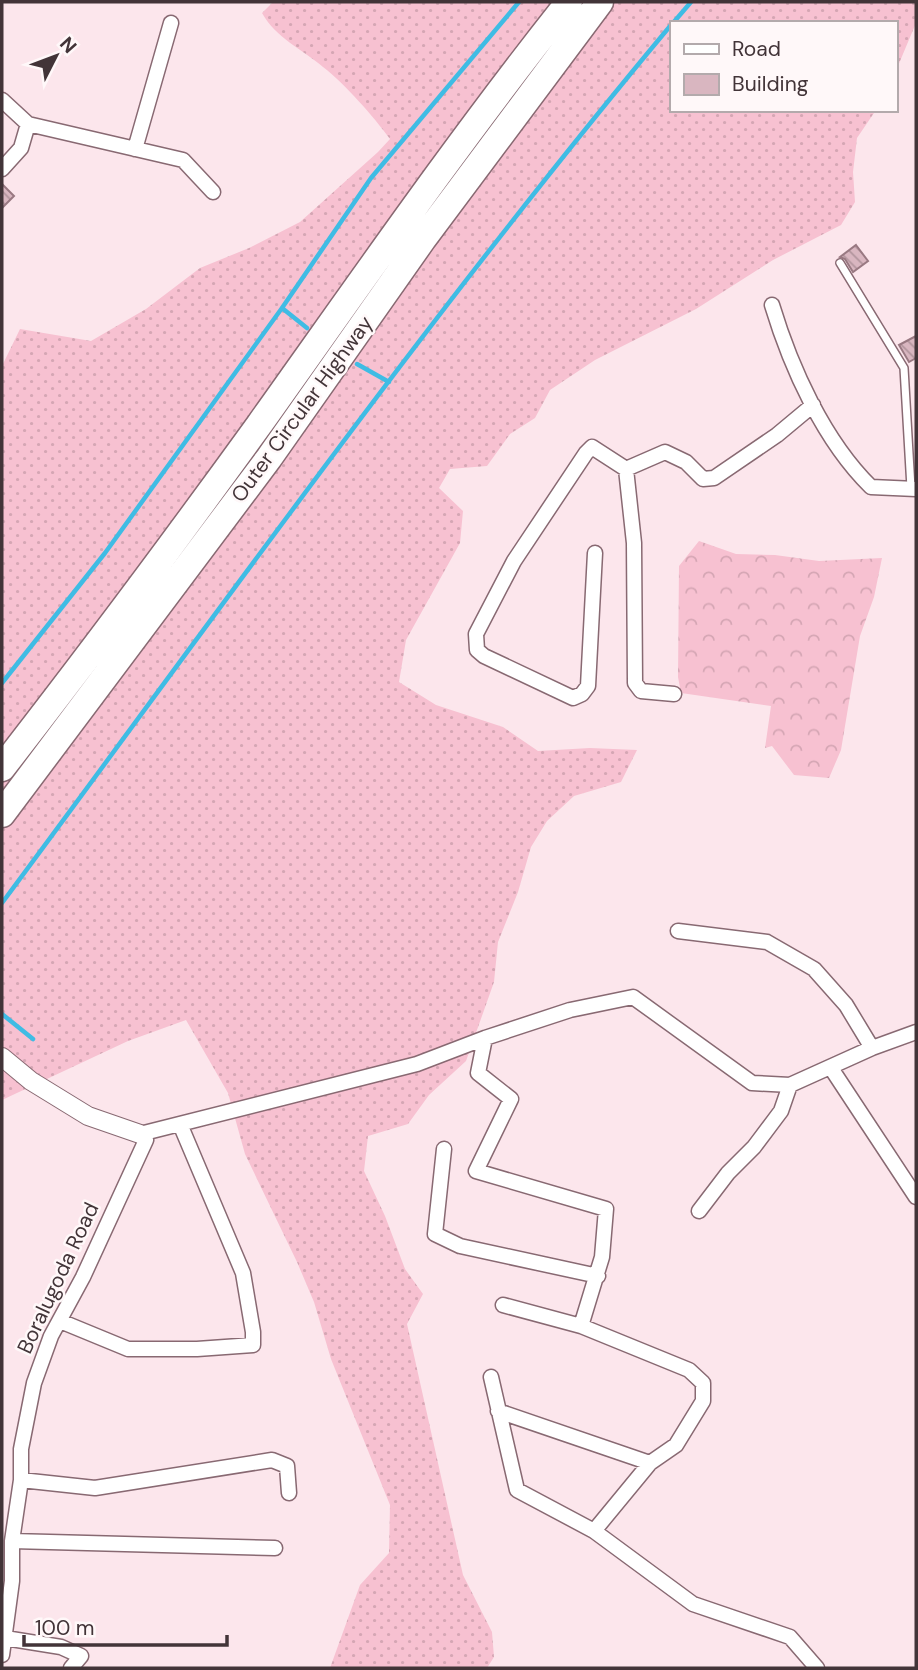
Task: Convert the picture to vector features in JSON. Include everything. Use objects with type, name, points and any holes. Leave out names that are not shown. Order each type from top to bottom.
[{"type":"highway","name":"Outer Circular Highway","points":[[2,768],[72,679],[506,81],[569,2]]},
{"type":"highway","name":"Outer Circular Highway","points":[[2,814],[269,458],[423,239],[600,2]]},
{"type":"street","points":[[135,149],[172,23]]},
{"type":"street","points":[[2,100],[29,124],[183,160],[213,192]]},
{"type":"street","points":[[2,169],[21,148],[29,124]]},
{"type":"street","points":[[772,305],[802,385],[853,469],[871,487],[914,489]]},
{"type":"street","points":[[626,469],[665,452],[686,462],[703,479],[714,478],[777,435],[813,405]]},
{"type":"street","points":[[595,553],[588,686],[582,694],[573,698],[484,656],[477,650],[476,634],[514,561],[586,453],[592,447],[626,469]]},
{"type":"street","points":[[626,469],[634,543],[635,683],[641,691],[674,694]]},
{"type":"street","points":[[678,931],[767,942],[814,969],[846,1005],[872,1048]]},
{"type":"street","points":[[2,1057],[31,1081],[88,1116],[140,1134],[417,1064],[570,1010],[633,997],[752,1083],[790,1085],[872,1048],[916,1032]]},
{"type":"street","points":[[485,1038],[478,1073],[511,1100],[476,1171],[606,1209],[598,1276],[581,1326]]},
{"type":"street","points":[[831,1068],[916,1197]]},
{"type":"street","points":[[699,1211],[728,1173],[754,1147],[780,1111],[790,1085]]},
{"type":"street","points":[[60,1321],[128,1349],[197,1349],[253,1345],[243,1273],[180,1124]]},
{"type":"street","name":"Boralugoda Road","points":[[2,1655],[12,1581],[12,1541],[21,1480],[21,1449],[34,1383],[51,1336],[83,1277],[146,1140],[140,1134]]},
{"type":"street","points":[[444,1149],[435,1234],[460,1246],[598,1276]]},
{"type":"street","points":[[503,1305],[581,1326],[689,1370],[703,1382],[703,1401],[676,1446],[650,1463],[594,1531]]},
{"type":"street","points":[[491,1377],[517,1490],[594,1531],[693,1604],[790,1637],[817,1668]]},
{"type":"street","points":[[498,1411],[650,1463]]},
{"type":"street","points":[[21,1480],[95,1488],[272,1460],[287,1466],[289,1493]]},
{"type":"street","points":[[12,1541],[275,1548]]},
{"type":"street","points":[[5,1638],[61,1647],[81,1656],[71,1668]]},
{"type":"lane","points":[[840,263],[904,368],[914,489]]},
{"type":"green space","points":[[273,2],[916,2],[916,23],[897,68],[897,21],[670,21],[670,112],[875,112],[857,138],[853,172],[855,202],[841,225],[773,260],[696,309],[595,360],[550,390],[535,418],[510,434],[487,466],[450,469],[439,488],[463,511],[460,543],[406,640],[399,682],[436,705],[503,727],[538,751],[590,748],[637,750],[621,782],[574,796],[547,821],[531,847],[518,892],[498,942],[494,982],[466,1061],[429,1095],[408,1124],[368,1136],[364,1171],[405,1269],[423,1294],[407,1324],[463,1575],[492,1632],[494,1657],[487,1668],[330,1668],[360,1585],[389,1553],[390,1505],[331,1359],[314,1302],[245,1154],[228,1093],[186,1020],[128,1041],[2,1100],[2,366],[20,329],[91,341],[146,309],[200,268],[249,248],[300,222],[390,139],[340,82],[274,29],[262,13]]},
{"type":"green space","points":[[699,541],[736,554],[775,555],[819,561],[882,558],[874,597],[860,636],[841,750],[829,778],[794,775],[772,746],[765,748],[771,706],[681,693],[678,677],[679,566]]},
{"type":"building","points":[[2,184],[14,196],[2,208]]},
{"type":"building","points":[[856,245],[868,261],[853,272],[845,259],[840,257]]},
{"type":"building","points":[[916,336],[916,358],[909,362],[899,345]]},
{"type":"waterway","points":[[2,683],[105,553],[282,308],[371,178],[519,2]]},
{"type":"waterway","points":[[675,21],[691,2]]},
{"type":"waterway","points":[[2,903],[413,349],[583,132],[670,26]]},
{"type":"waterway","points":[[282,308],[307,328]]},
{"type":"waterway","points":[[357,364],[389,382]]},
{"type":"waterway","points":[[2,1014],[33,1039]]}]
